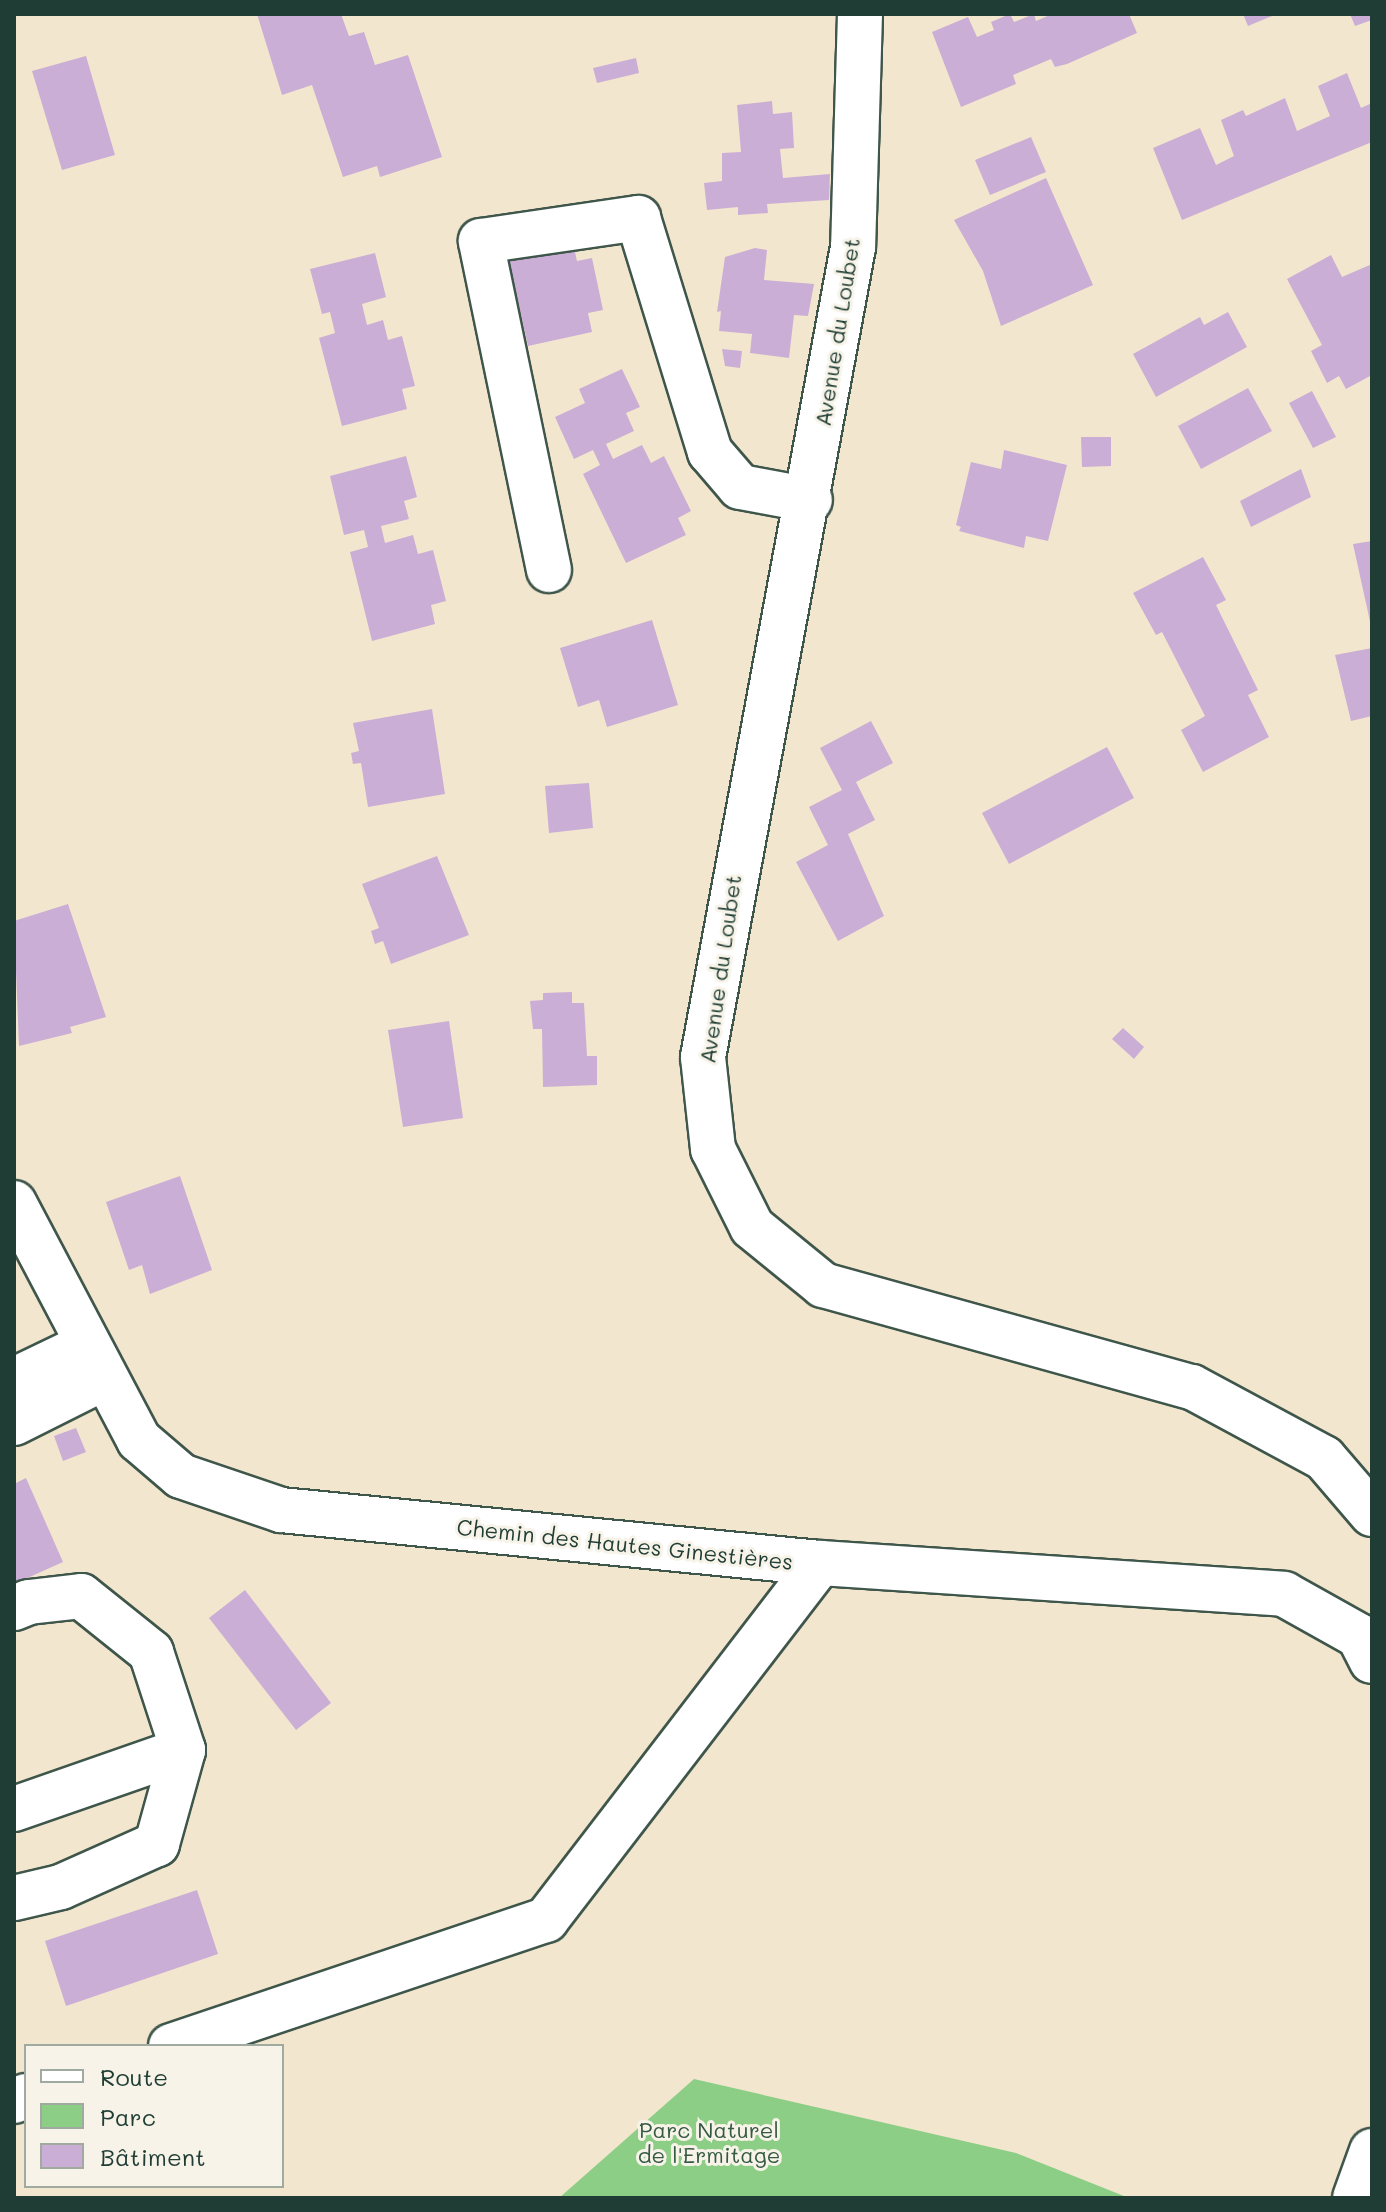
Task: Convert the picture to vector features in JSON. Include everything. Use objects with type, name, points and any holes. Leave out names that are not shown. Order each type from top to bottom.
[{"type":"street","name":"Avenue du Loubet","points":[[860,14],[853,247],[810,500],[740,834],[703,1057],[713,1149],[752,1227],[823,1285],[1192,1387],[1324,1458],[1372,1514]]},
{"type":"street","points":[[549,570],[481,241],[638,218],[710,452],[740,487],[810,500]]},
{"type":"street","name":"Chemin des Hautes Ginestières","points":[[14,1203],[94,1362],[139,1440],[181,1476],[281,1510],[820,1563],[1284,1594],[1359,1636],[1372,1661]]},
{"type":"street","points":[[14,1380],[94,1362]]},
{"type":"street","points":[[14,1423],[94,1362]]},
{"type":"street","points":[[177,2044],[546,1920],[820,1563]]},
{"type":"street","points":[[14,1608],[29,1602],[81,1596],[151,1652],[183,1750],[157,1844],[61,1887],[14,1898]]},
{"type":"street","points":[[14,1809],[183,1750]]},
{"type":"street","points":[[1355,2198],[1372,2151]]},
{"type":"green space","name":"Parc Naturel de l'Ermitage","points":[[694,2079],[1016,2153],[1129,2198],[559,2198]]},
{"type":"building","points":[[257,14],[341,14],[349,36],[364,32],[375,65],[408,55],[442,157],[380,177],[377,166],[343,177],[312,85],[282,95]]},
{"type":"building","points":[[1010,14],[1014,22],[1034,14],[1036,21],[1052,14],[1129,14],[1137,33],[1067,64],[1055,67],[1051,59],[1013,75],[1016,84],[961,107],[932,32],[968,17],[977,37],[994,30],[991,22]]},
{"type":"building","points":[[1243,14],[1277,14],[1248,26]]},
{"type":"building","points":[[1350,14],[1372,14],[1372,20],[1355,26]]},
{"type":"building","points":[[86,56],[115,155],[62,170],[32,71]]},
{"type":"building","points":[[636,58],[639,73],[597,83],[593,68]]},
{"type":"building","points":[[1347,73],[1361,108],[1372,103],[1372,142],[1182,220],[1153,148],[1200,128],[1216,165],[1234,156],[1221,120],[1243,110],[1246,116],[1285,98],[1297,131],[1330,116],[1318,86]]},
{"type":"building","points":[[772,101],[773,114],[792,112],[794,148],[780,149],[783,178],[830,174],[829,200],[767,204],[768,213],[738,215],[738,207],[707,210],[704,183],[722,181],[722,153],[741,152],[737,105]]},
{"type":"building","points":[[1031,137],[1046,172],[990,195],[975,160]]},
{"type":"building","points":[[1046,178],[1093,285],[1001,326],[983,271],[954,220]]},
{"type":"building","points":[[573,243],[577,261],[592,258],[603,310],[588,313],[592,332],[528,346],[508,257]]},
{"type":"building","points":[[755,248],[767,250],[764,280],[814,284],[808,316],[794,315],[789,358],[750,353],[752,334],[719,331],[721,311],[717,312],[725,257]]},
{"type":"building","points":[[375,253],[386,297],[362,304],[367,325],[383,320],[388,340],[402,336],[415,386],[402,389],[407,409],[342,426],[319,338],[335,333],[330,312],[322,314],[310,269]]},
{"type":"building","points":[[1331,255],[1342,277],[1372,264],[1372,375],[1346,389],[1339,376],[1327,383],[1311,351],[1322,345],[1287,279]]},
{"type":"building","points":[[1228,312],[1247,347],[1156,397],[1133,354],[1200,317],[1204,325]]},
{"type":"building","points":[[722,349],[742,351],[740,368],[725,366]]},
{"type":"building","points":[[622,369],[640,407],[626,413],[634,431],[606,444],[613,459],[642,445],[651,463],[664,456],[691,511],[678,518],[686,535],[626,563],[583,474],[600,465],[593,450],[574,459],[555,417],[585,403],[579,389]]},
{"type":"building","points":[[1248,388],[1272,431],[1201,469],[1178,426]]},
{"type":"building","points":[[1312,391],[1336,437],[1313,448],[1289,403]]},
{"type":"building","points":[[1081,437],[1111,437],[1111,466],[1082,467]]},
{"type":"building","points":[[1004,450],[1067,465],[1048,541],[1026,536],[1024,548],[959,531],[961,527],[956,525],[971,462],[1001,469]]},
{"type":"building","points":[[406,456],[417,497],[404,501],[409,519],[381,526],[385,543],[413,535],[418,554],[433,550],[446,601],[431,605],[435,624],[372,641],[350,552],[368,547],[364,530],[344,535],[330,476]]},
{"type":"building","points":[[1301,469],[1311,497],[1251,527],[1240,501]]},
{"type":"building","points":[[1372,541],[1372,626],[1371,626],[1353,544]]},
{"type":"building","points":[[1203,557],[1226,600],[1216,605],[1258,690],[1248,695],[1269,737],[1203,772],[1181,730],[1205,716],[1162,632],[1156,635],[1133,593]]},
{"type":"building","points":[[652,620],[678,705],[607,727],[599,700],[578,707],[560,648]]},
{"type":"building","points":[[1372,648],[1372,716],[1351,721],[1335,655]]},
{"type":"building","points":[[432,709],[445,794],[368,807],[361,763],[353,764],[351,753],[359,751],[353,723]]},
{"type":"building","points":[[871,721],[893,763],[856,782],[875,820],[848,834],[884,916],[838,941],[796,862],[828,845],[809,807],[842,790],[820,748]]},
{"type":"building","points":[[1107,747],[1134,798],[1009,864],[982,813]]},
{"type":"building","points":[[589,783],[593,828],[549,833],[545,786]]},
{"type":"building","points":[[437,856],[469,935],[391,964],[383,941],[375,944],[371,931],[379,928],[362,884]]},
{"type":"building","points":[[68,904],[106,1017],[70,1027],[72,1033],[19,1046],[14,921]]},
{"type":"building","points":[[572,992],[572,1003],[584,1003],[587,1056],[597,1056],[597,1085],[543,1087],[542,1029],[533,1029],[530,1001],[543,1000],[543,993]]},
{"type":"building","points":[[449,1021],[463,1118],[403,1127],[388,1030]]},
{"type":"building","points":[[1123,1028],[1144,1047],[1134,1059],[1112,1039]]},
{"type":"building","points":[[180,1176],[212,1270],[150,1294],[142,1265],[129,1270],[106,1202]]},
{"type":"building","points":[[76,1428],[86,1452],[63,1461],[54,1436]]},
{"type":"building","points":[[26,1478],[63,1562],[14,1584],[14,1484]]},
{"type":"building","points":[[245,1590],[331,1703],[296,1730],[209,1618]]},
{"type":"building","points":[[197,1890],[218,1954],[66,2006],[45,1941]]}]
